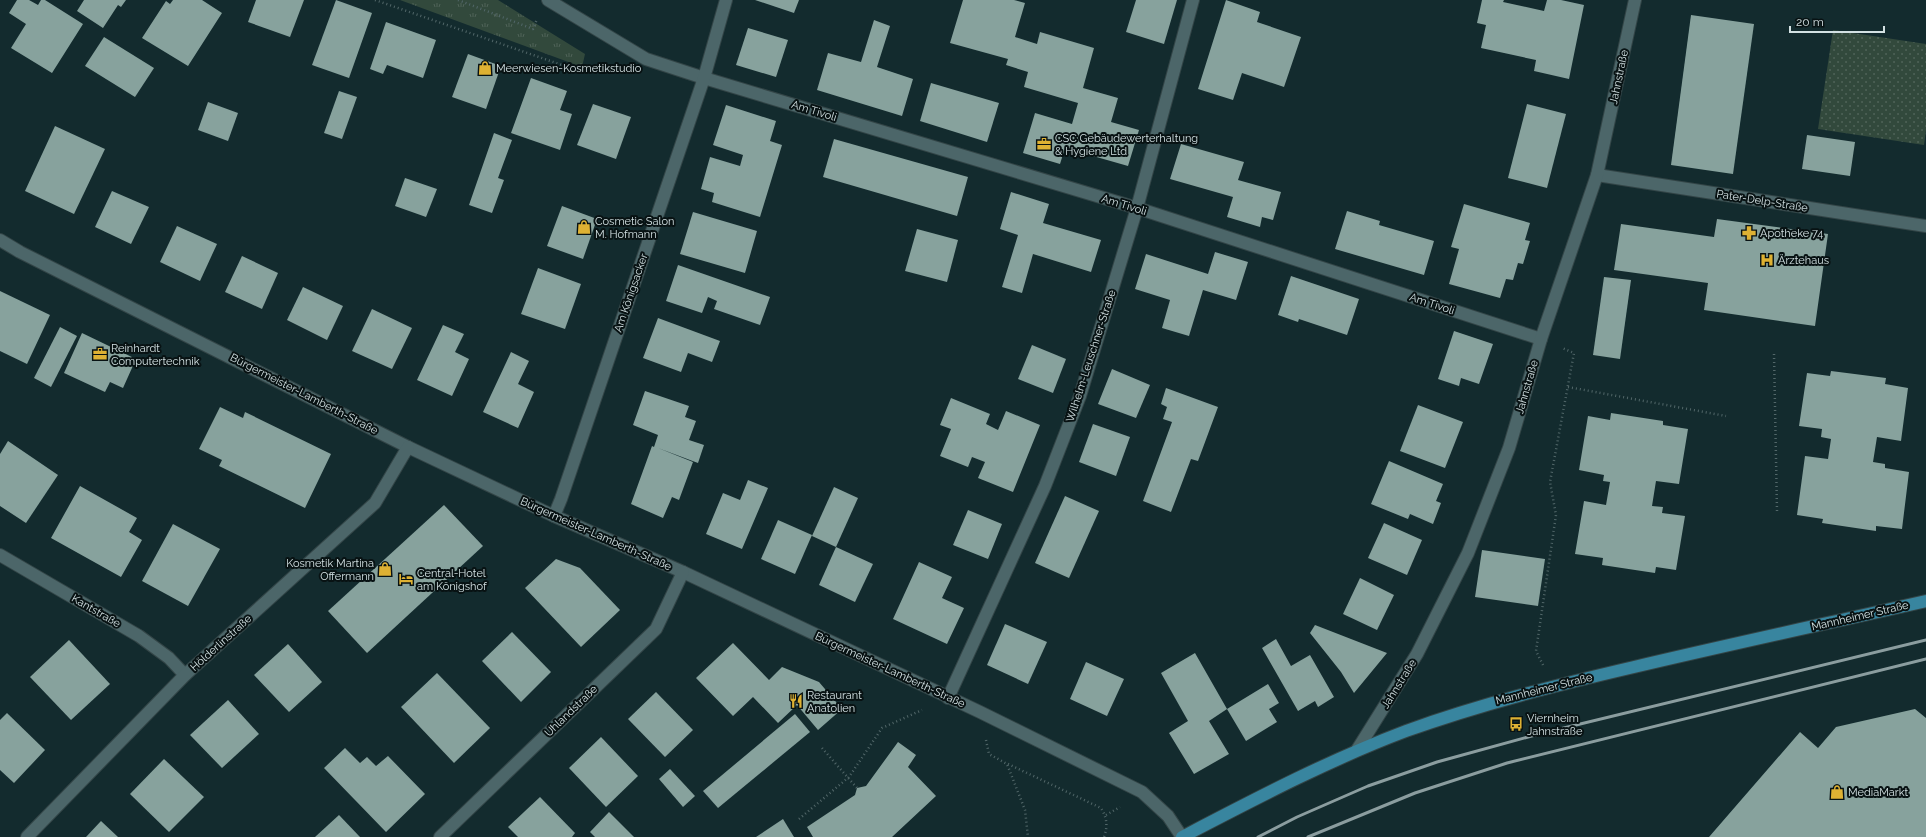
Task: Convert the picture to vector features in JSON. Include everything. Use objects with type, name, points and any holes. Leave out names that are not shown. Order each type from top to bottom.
[{"type":"main road","name":"Mannheimer Straße","points":[[1182,837],[1357,750],[1486,704],[1553,686],[1926,601]]},
{"type":"street","name":"Am Tivoli","points":[[548,0],[646,59],[704,78],[1137,208],[1541,340]]},
{"type":"street","name":"Am Königsacker","points":[[554,516],[704,78],[726,0]]},
{"type":"street","name":"Wilhelm-Leuschner-Straße","points":[[948,698],[1045,486],[1080,396],[1137,208],[1193,0]]},
{"type":"street","name":"Jahnstraße","points":[[1357,750],[1417,654],[1468,553],[1510,448],[1541,340],[1597,176],[1635,0]]},
{"type":"street","name":"Pater-Delp-Straße","points":[[1597,176],[1926,226]]},
{"type":"street","name":"Bürgermeister-Lamberth-Straße","points":[[0,240],[20,252],[408,447],[554,516],[683,572],[980,712],[1142,792],[1168,816],[1182,837]]},
{"type":"street","name":"Hölderlinstraße","points":[[27,837],[185,675],[375,502],[408,447]]},
{"type":"street","name":"Kantstraße","points":[[0,556],[138,636],[169,658],[185,675]]},
{"type":"street","name":"Uhlandstraße","points":[[440,837],[656,629],[683,572]]},
{"type":"path","points":[[375,0],[582,72],[646,59]]},
{"type":"path","points":[[458,0],[533,29],[539,15]]},
{"type":"path","points":[[1541,340],[1574,353],[1550,482],[1556,515],[1536,652],[1553,686]]},
{"type":"path","points":[[1774,354],[1776,511]]},
{"type":"path","points":[[1568,387],[1726,416]]},
{"type":"path","points":[[799,819],[849,777],[882,728],[948,698]]},
{"type":"path","points":[[980,712],[989,754],[1101,808],[1106,815],[1107,828],[1104,837]]},
{"type":"path","points":[[822,748],[849,777],[857,788]]},
{"type":"path","points":[[1007,764],[1025,810],[1028,837]]},
{"type":"green space","points":[[400,0],[498,0],[585,54],[582,67]]},
{"type":"green space","points":[[1833,30],[1926,44],[1926,130],[1924,145],[1818,129]]},
{"type":"building","points":[[17,0],[29,0],[38,5],[41,0],[45,0],[83,24],[52,73],[11,48],[26,24],[9,13]]},
{"type":"building","points":[[84,0],[126,0],[121,7],[118,5],[103,28],[77,11]]},
{"type":"building","points":[[173,0],[202,0],[222,13],[188,66],[142,38],[166,1],[170,4]]},
{"type":"building","points":[[256,0],[304,0],[290,37],[248,22]]},
{"type":"building","points":[[336,0],[372,13],[349,78],[312,65]]},
{"type":"building","points":[[755,0],[799,0],[794,13]]},
{"type":"building","points":[[963,0],[1014,0],[1025,3],[1015,37],[1037,44],[1040,32],[1094,48],[1083,88],[1118,98],[1111,122],[1139,130],[1128,166],[1065,148],[1060,164],[1023,153],[1035,113],[1072,124],[1078,103],[1024,87],[1028,72],[1006,65],[1008,59],[950,43]]},
{"type":"building","points":[[1136,0],[1177,0],[1164,44],[1126,32]]},
{"type":"building","points":[[1226,0],[1260,12],[1257,22],[1301,37],[1284,87],[1242,73],[1233,100],[1198,89]]},
{"type":"building","points":[[1482,0],[1504,0],[1503,2],[1544,11],[1547,0],[1561,0],[1584,5],[1569,79],[1534,71],[1536,60],[1481,48],[1486,25],[1477,23]]},
{"type":"building","points":[[1691,15],[1754,24],[1733,174],[1671,165]]},
{"type":"building","points":[[874,20],[890,26],[877,67],[913,79],[902,116],[817,90],[828,53],[861,62]]},
{"type":"building","points":[[386,22],[436,40],[423,78],[387,65],[383,74],[370,69]]},
{"type":"building","points":[[748,28],[788,40],[776,77],[736,65]]},
{"type":"building","points":[[104,37],[154,68],[135,97],[85,66]]},
{"type":"building","points":[[468,54],[501,66],[486,109],[452,97]]},
{"type":"building","points":[[531,78],[567,91],[560,110],[572,114],[560,150],[511,133]]},
{"type":"building","points":[[931,83],[999,103],[987,142],[920,121]]},
{"type":"building","points":[[339,91],[357,97],[342,139],[324,133]]},
{"type":"building","points":[[208,102],[238,113],[228,141],[198,130]]},
{"type":"building","points":[[593,104],[631,117],[616,159],[577,145]]},
{"type":"building","points":[[1527,104],[1566,114],[1547,188],[1508,178]]},
{"type":"building","points":[[726,105],[776,121],[770,141],[782,145],[760,217],[712,202],[714,193],[701,189],[710,157],[740,166],[743,155],[713,145]]},
{"type":"building","points":[[55,126],[105,149],[74,214],[25,191]]},
{"type":"building","points":[[494,133],[512,140],[498,178],[504,180],[492,213],[469,205]]},
{"type":"building","points":[[1807,135],[1855,142],[1850,176],[1802,169]]},
{"type":"building","points":[[834,139],[968,177],[957,216],[823,177]]},
{"type":"building","points":[[1181,144],[1244,162],[1238,180],[1281,192],[1273,220],[1262,217],[1260,227],[1227,217],[1233,197],[1170,179]]},
{"type":"building","points":[[405,178],[437,189],[426,217],[395,206]]},
{"type":"building","points":[[112,191],[149,207],[131,244],[95,227]]},
{"type":"building","points":[[1011,192],[1049,204],[1043,223],[1101,240],[1091,272],[1033,254],[1022,293],[1002,287],[1018,235],[1000,229]]},
{"type":"building","points":[[1464,204],[1530,223],[1525,240],[1530,241],[1523,264],[1518,263],[1513,280],[1506,279],[1500,298],[1449,284],[1459,249],[1451,247]]},
{"type":"building","points":[[562,206],[597,219],[583,259],[547,246]]},
{"type":"building","points":[[1347,211],[1380,221],[1379,225],[1434,241],[1424,275],[1335,249]]},
{"type":"building","points":[[693,212],[757,231],[745,273],[680,254]]},
{"type":"building","name":"Ärztehaus","points":[[1717,219],[1828,234],[1815,326],[1704,310],[1708,283],[1614,270],[1621,224],[1714,237]]},
{"type":"building","points":[[177,226],[217,244],[200,281],[160,262]]},
{"type":"building","points":[[917,229],[958,240],[947,282],[905,271]]},
{"type":"building","points":[[1215,252],[1248,262],[1236,300],[1203,290],[1189,336],[1162,328],[1170,300],[1135,289],[1146,254],[1208,274]]},
{"type":"building","points":[[242,256],[278,273],[262,309],[225,292]]},
{"type":"building","points":[[678,265],[770,297],[760,325],[714,309],[717,301],[708,297],[702,313],[666,301]]},
{"type":"building","points":[[538,268],[581,284],[565,329],[521,314]]},
{"type":"building","points":[[1291,276],[1359,299],[1347,335],[1299,319],[1298,322],[1278,315]]},
{"type":"building","points":[[1604,277],[1631,280],[1620,359],[1593,355]]},
{"type":"building","points":[[303,287],[343,306],[327,340],[287,320]]},
{"type":"building","points":[[0,291],[50,315],[27,364],[0,351]]},
{"type":"building","points":[[372,309],[412,328],[392,369],[352,351]]},
{"type":"building","points":[[658,318],[720,341],[712,362],[688,353],[681,372],[643,358]]},
{"type":"building","points":[[443,325],[464,334],[455,352],[469,359],[452,396],[417,380]]},
{"type":"building","points":[[60,327],[77,336],[51,387],[34,378]]},
{"type":"building","points":[[1454,331],[1493,344],[1479,384],[1461,378],[1459,386],[1438,379]]},
{"type":"building","points":[[82,333],[136,359],[123,388],[110,382],[105,392],[64,373]]},
{"type":"building","points":[[1032,345],[1066,359],[1053,393],[1018,379]]},
{"type":"building","points":[[511,352],[529,361],[518,384],[534,392],[518,428],[483,412]]},
{"type":"building","points":[[1112,369],[1150,385],[1136,418],[1098,404]]},
{"type":"building","points":[[1831,371],[1886,378],[1885,384],[1908,388],[1901,441],[1877,437],[1873,462],[1885,464],[1885,468],[1909,472],[1902,529],[1876,526],[1876,531],[1822,523],[1823,519],[1797,515],[1805,456],[1828,459],[1831,439],[1821,437],[1822,429],[1799,426],[1807,373],[1830,376]]},
{"type":"building","points":[[1166,388],[1218,407],[1198,461],[1191,459],[1171,512],[1143,501],[1172,422],[1163,419],[1167,407],[1161,404]]},
{"type":"building","points":[[645,391],[689,406],[685,417],[696,421],[689,440],[704,445],[698,463],[658,448],[693,462],[679,500],[672,497],[663,518],[631,504],[652,446],[654,447],[658,435],[633,425]]},
{"type":"building","points":[[951,398],[990,414],[986,424],[998,430],[1006,411],[1040,425],[1013,492],[978,478],[985,462],[972,457],[968,467],[940,456],[951,429],[940,425]]},
{"type":"building","points":[[1418,405],[1463,422],[1445,468],[1400,451]]},
{"type":"building","points":[[220,407],[243,418],[245,412],[331,454],[305,508],[219,466],[222,460],[199,449]]},
{"type":"building","points":[[1611,413],[1663,421],[1663,425],[1688,429],[1679,484],[1656,481],[1652,506],[1663,507],[1662,513],[1685,516],[1676,570],[1656,567],[1655,573],[1602,565],[1603,558],[1575,554],[1584,501],[1606,505],[1610,482],[1603,481],[1604,475],[1579,470],[1588,416],[1610,420]]},
{"type":"building","points":[[1093,424],[1130,437],[1116,476],[1079,462]]},
{"type":"building","points":[[8,441],[58,475],[26,523],[0,506],[0,454]]},
{"type":"building","points":[[1389,461],[1443,484],[1436,501],[1441,503],[1433,524],[1410,514],[1408,519],[1371,504]]},
{"type":"building","points":[[748,480],[768,488],[742,549],[706,534],[723,493],[740,500]]},
{"type":"building","points":[[80,486],[137,518],[129,532],[142,540],[121,577],[51,538]]},
{"type":"building","points":[[834,487],[858,498],[836,547],[812,536]]},
{"type":"building","points":[[1065,496],[1099,511],[1069,578],[1035,563]]},
{"type":"building","name":"Central-Hotel am Königshof","points":[[444,505],[483,546],[367,653],[328,611]]},
{"type":"building","points":[[968,510],[1002,524],[988,559],[953,545]]},
{"type":"building","points":[[778,520],[812,535],[795,574],[761,559]]},
{"type":"building","points":[[1384,523],[1422,540],[1407,575],[1368,558]]},
{"type":"building","points":[[173,524],[220,549],[188,606],[142,581]]},
{"type":"building","points":[[836,547],[873,564],[855,602],[819,585]]},
{"type":"building","points":[[1482,550],[1545,559],[1538,606],[1475,597]]},
{"type":"building","points":[[556,559],[580,568],[620,610],[581,647],[525,588]]},
{"type":"building","points":[[919,562],[952,577],[942,598],[964,608],[947,644],[893,619]]},
{"type":"building","points":[[1360,578],[1394,595],[1377,630],[1343,614]]},
{"type":"building","points":[[1005,624],[1047,642],[1028,684],[987,665]]},
{"type":"building","points":[[1315,625],[1387,653],[1354,693],[1341,672],[1310,633]]},
{"type":"building","points":[[512,632],[551,672],[521,702],[482,661]]},
{"type":"building","points":[[1276,639],[1291,666],[1310,655],[1334,697],[1318,707],[1315,701],[1298,711],[1262,648]]},
{"type":"building","points":[[69,640],[110,684],[71,720],[30,677]]},
{"type":"building","points":[[733,643],[769,680],[782,667],[819,682],[842,709],[818,730],[797,705],[778,723],[753,697],[733,716],[696,678]]},
{"type":"building","points":[[288,644],[322,682],[289,712],[254,675]]},
{"type":"building","points":[[1195,653],[1227,709],[1209,721],[1229,754],[1194,774],[1169,733],[1188,721],[1161,673]]},
{"type":"building","points":[[1086,662],[1124,679],[1107,716],[1070,699]]},
{"type":"building","points":[[437,673],[490,728],[454,763],[401,707]]},
{"type":"building","points":[[1268,684],[1279,703],[1269,709],[1277,722],[1246,741],[1227,709]]},
{"type":"building","points":[[656,692],[693,730],[665,757],[628,719]]},
{"type":"building","points":[[228,700],[259,734],[222,768],[190,735]]},
{"type":"building","name":"MediaMarkt","points":[[1915,709],[1926,718],[1926,837],[1709,837],[1800,732],[1818,748],[1836,727]]},
{"type":"building","points":[[7,713],[45,750],[14,783],[0,770],[0,720]]},
{"type":"building","points":[[795,714],[810,732],[718,808],[703,791]]},
{"type":"building","points":[[601,737],[638,776],[606,807],[569,768]]},
{"type":"building","points":[[898,742],[916,755],[908,767],[936,796],[892,837],[813,837],[807,827],[855,795],[857,788],[866,786]]},
{"type":"building","points":[[345,748],[360,763],[367,757],[376,766],[388,756],[425,794],[386,832],[324,768]]},
{"type":"building","points":[[164,759],[204,797],[169,832],[130,794]]},
{"type":"building","points":[[670,769],[695,796],[683,807],[659,779]]},
{"type":"building","points":[[540,797],[575,833],[572,837],[518,837],[508,827]]},
{"type":"building","points":[[609,812],[634,837],[595,837],[590,832]]},
{"type":"building","points":[[339,815],[360,837],[315,837]]},
{"type":"building","points":[[783,819],[794,837],[756,837]]},
{"type":"building","points":[[101,821],[118,837],[86,837]]},
{"type":"railway","points":[[1258,837],[1297,817],[1368,786],[1437,762],[1539,734],[1926,640]]},
{"type":"railway","points":[[1308,837],[1415,793],[1507,763],[1926,659]]},
{"type":"place","name":"Meerwiesen-Kosmetikstudio","points":[[485,68]]},
{"type":"place","name":"CSC Gebäudewerterhaltung & Hygiene Ltd","points":[[1044,144]]},
{"type":"place","name":"Cosmetic Salon M. Hofmann","points":[[584,227]]},
{"type":"place","name":"Apotheke 74","points":[[1749,233]]},
{"type":"place","name":"Ärztehaus","points":[[1767,260]]},
{"type":"place","name":"Reinhardt Computertechnik","points":[[100,354]]},
{"type":"place","name":"Kosmetik Martina Offermann","points":[[385,569]]},
{"type":"place","name":"Central-Hotel am Königshof","points":[[406,579]]},
{"type":"place","name":"Restaurant Anatolien","points":[[796,701]]},
{"type":"place","name":"Viernheim Jahnstraße","points":[[1516,724]]},
{"type":"place","name":"MediaMarkt","points":[[1837,792]]}]
